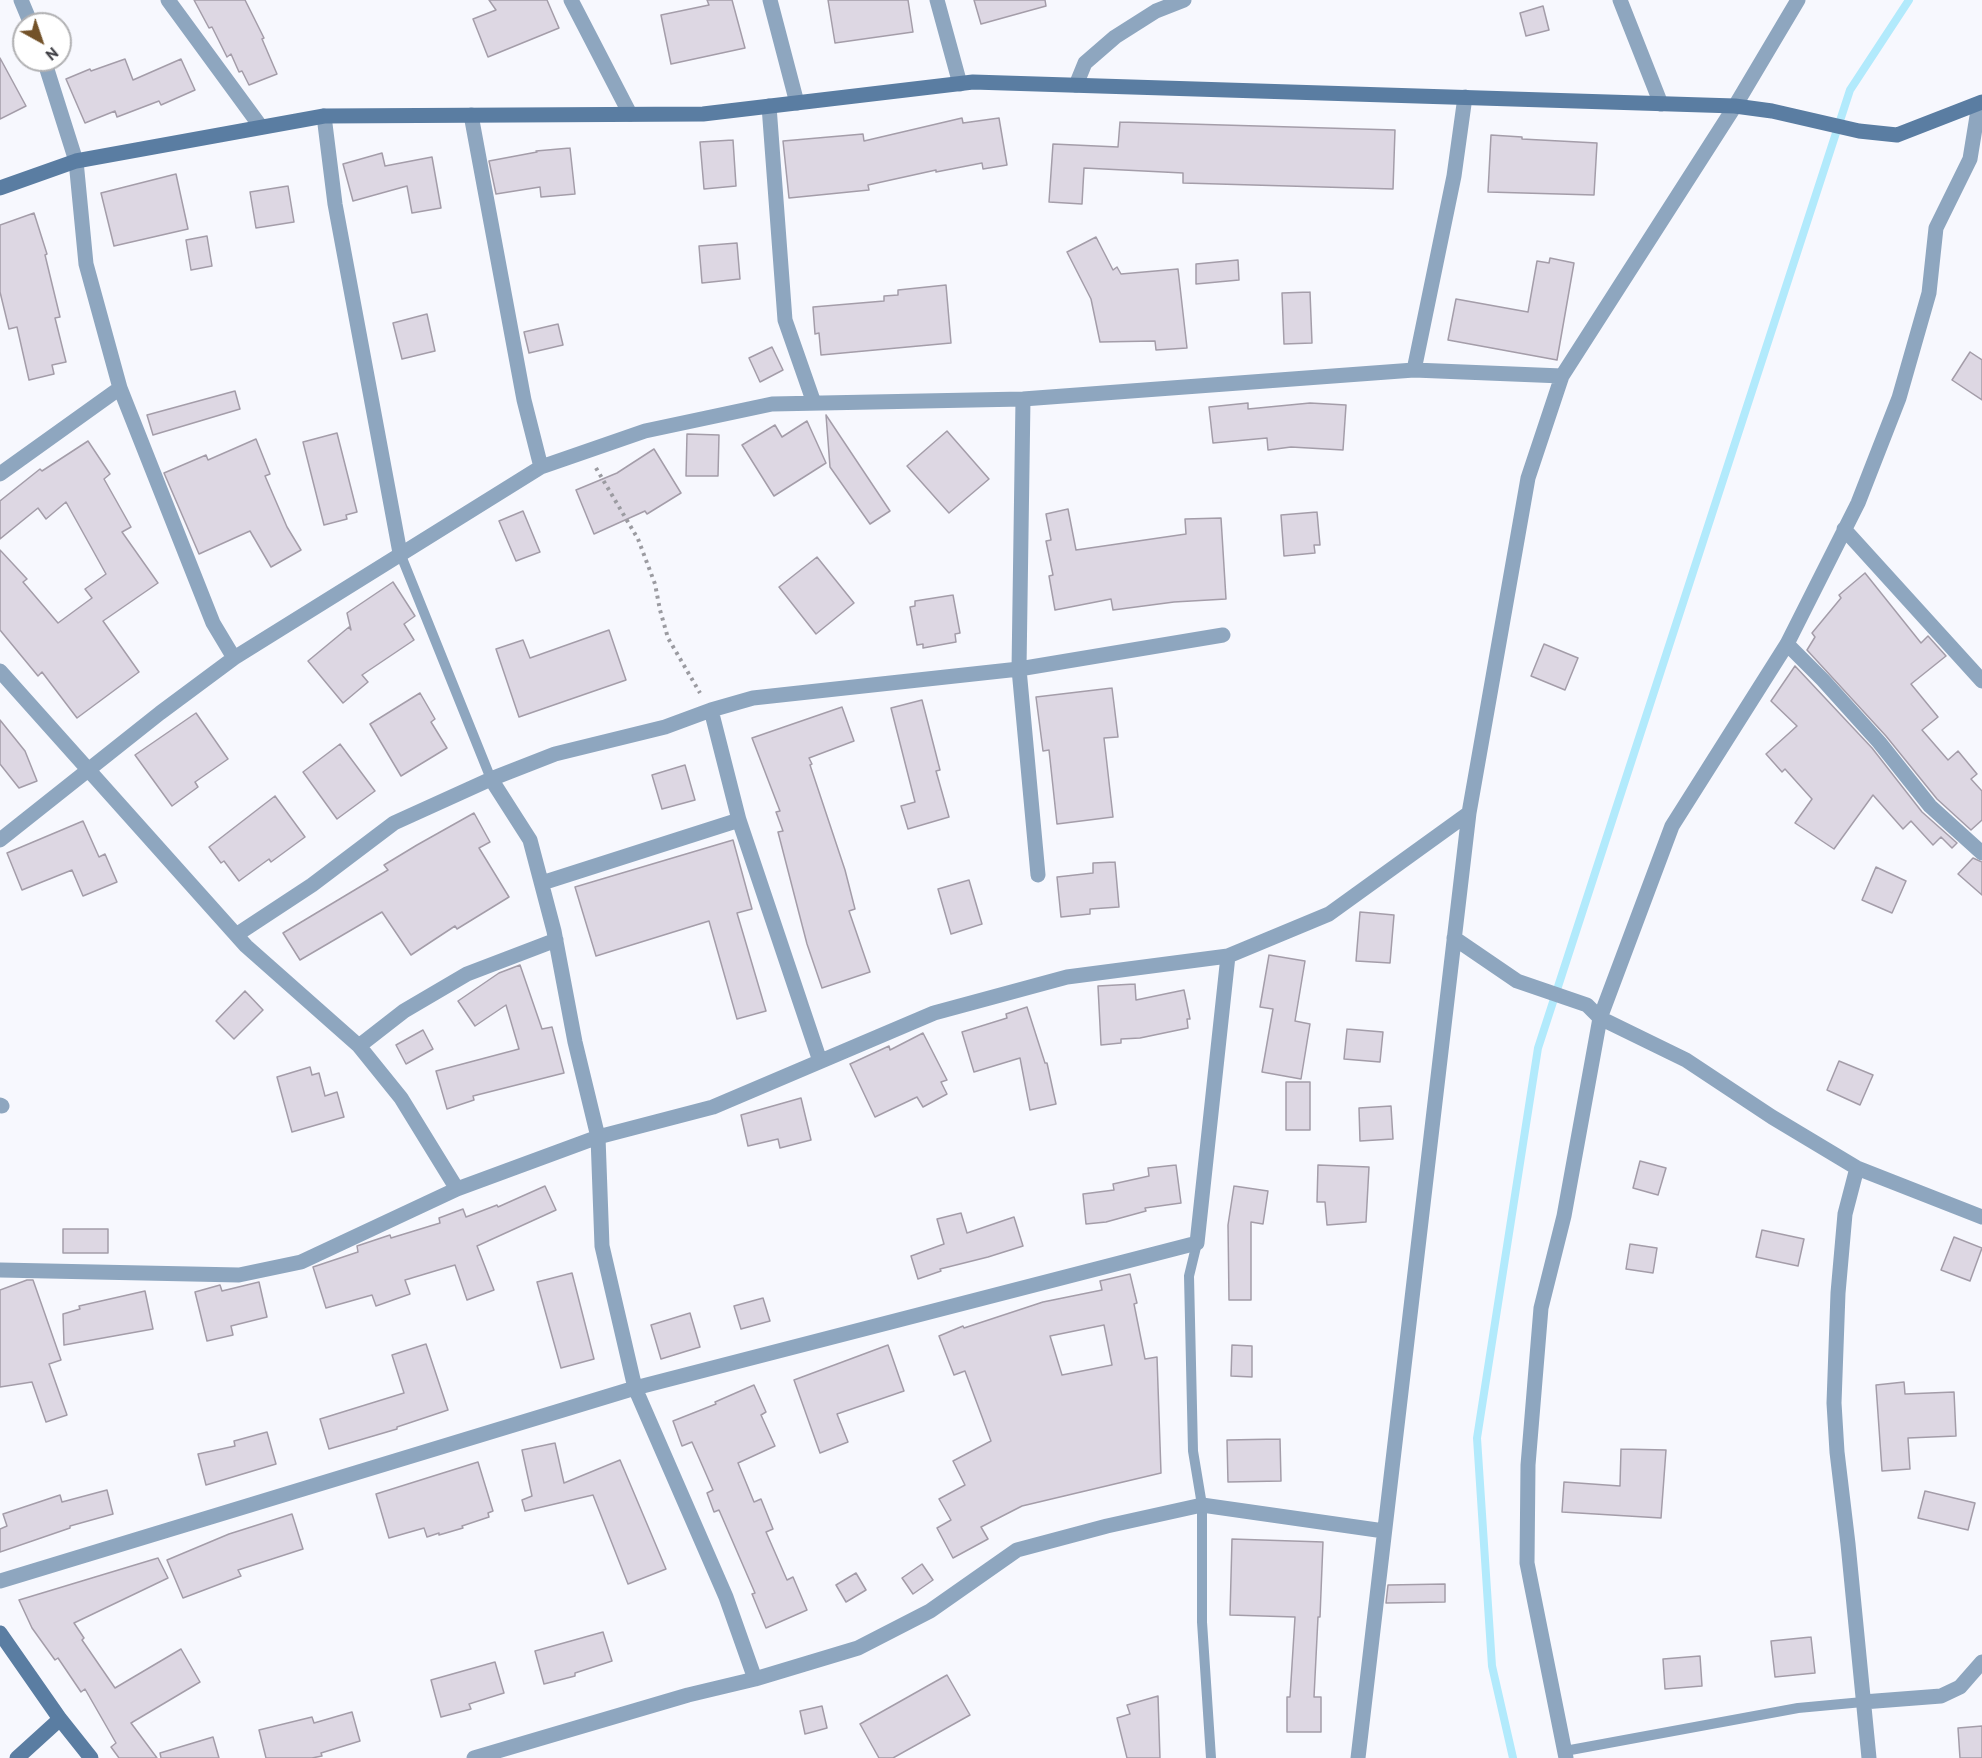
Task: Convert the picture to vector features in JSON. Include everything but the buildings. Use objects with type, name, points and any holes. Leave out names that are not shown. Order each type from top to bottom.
[{"type":"street","points":[[168,0],[261,127]]},
{"type":"street","points":[[571,0],[630,114]]},
{"type":"street","points":[[770,0],[797,103]]},
{"type":"street","points":[[937,0],[960,84]]},
{"type":"street","points":[[1076,85],[1085,63],[1115,37],[1156,11],[1184,0]]},
{"type":"street","points":[[1620,0],[1661,104]]},
{"type":"street","points":[[1358,1758],[1469,813],[1528,478],[1562,376],[1735,106],[1798,0]]},
{"type":"street","points":[[48,72],[76,161],[86,264],[120,388],[213,623],[234,658]]},
{"type":"street","points":[[0,189],[76,161],[324,116],[703,114],[973,82],[1735,106],[1772,111],[1859,131],[1897,135],[1981,104]]},
{"type":"street","points":[[1414,370],[1454,176],[1465,98]]},
{"type":"street","points":[[1565,1754],[1527,1563],[1528,1466],[1541,1308],[1564,1216],[1600,1018],[1672,826],[1787,644],[1858,503],[1899,398],[1929,293],[1936,228],[1970,159],[1981,104]]},
{"type":"street","points":[[769,106],[785,320],[814,403]]},
{"type":"street","points":[[471,115],[524,400],[541,467]]},
{"type":"street","points":[[324,116],[334,204],[400,554]]},
{"type":"street","points":[[0,840],[159,713],[234,658],[541,467],[656,429],[772,404],[1023,399],[1414,370],[1562,376]]},
{"type":"street","points":[[0,474],[120,388]]},
{"type":"street","points":[[1023,399],[1019,669],[1038,875]]},
{"type":"street","points":[[1844,529],[1982,681]]},
{"type":"street","points":[[236,935],[312,885],[394,823],[491,779],[555,754],[665,727],[753,698],[1019,669],[1223,635]]},
{"type":"street","points":[[1787,644],[1879,742],[1929,806],[1982,854]]},
{"type":"street","points":[[0,671],[236,935],[359,1046],[401,1098],[457,1190]]},
{"type":"street","points":[[711,710],[739,820],[820,1061]]},
{"type":"street","points":[[491,779],[530,840],[556,940],[575,1042],[598,1137],[602,1246],[634,1388],[726,1597],[755,1679]]},
{"type":"street","points":[[0,1270],[239,1275],[301,1262],[457,1190],[598,1137],[713,1107],[934,1012],[1067,976],[1228,956],[1329,914],[1469,813]]},
{"type":"street","points":[[542,883],[739,820]]},
{"type":"street","points":[[1454,938],[1517,981],[1587,1005],[1600,1018],[1686,1060],[1772,1117],[1857,1168],[1982,1217]]},
{"type":"street","points":[[359,1046],[404,1011],[467,974],[556,940]]},
{"type":"street","points":[[0,1581],[634,1388],[1197,1243],[1228,956]]},
{"type":"street","points":[[1857,1168],[1845,1214],[1834,1403],[1837,1452],[1869,1758]]},
{"type":"street","points":[[474,1758],[858,1648],[930,1611],[1017,1550],[1107,1526],[1202,1505],[1384,1531]]},
{"type":"street","points":[[0,1633],[60,1719],[91,1758]]},
{"type":"street","points":[[1863,1702],[1941,1696],[1960,1687],[1982,1662]]},
{"type":"street","points":[[17,1758],[60,1719]]},
{"type":"lane","points":[[400,554],[491,779]]},
{"type":"lane","points":[[1197,1243],[1189,1276],[1193,1451],[1202,1505],[1202,1622],[1211,1758]]},
{"type":"lane","points":[[1565,1754],[1798,1708],[1863,1702]]},
{"type":"path","points":[[586,452],[638,538],[656,584],[668,638],[711,710]]},
{"type":"waterway","points":[[1513,1758],[1492,1666],[1477,1438],[1538,1048],[1850,90],[1909,0]]}]
